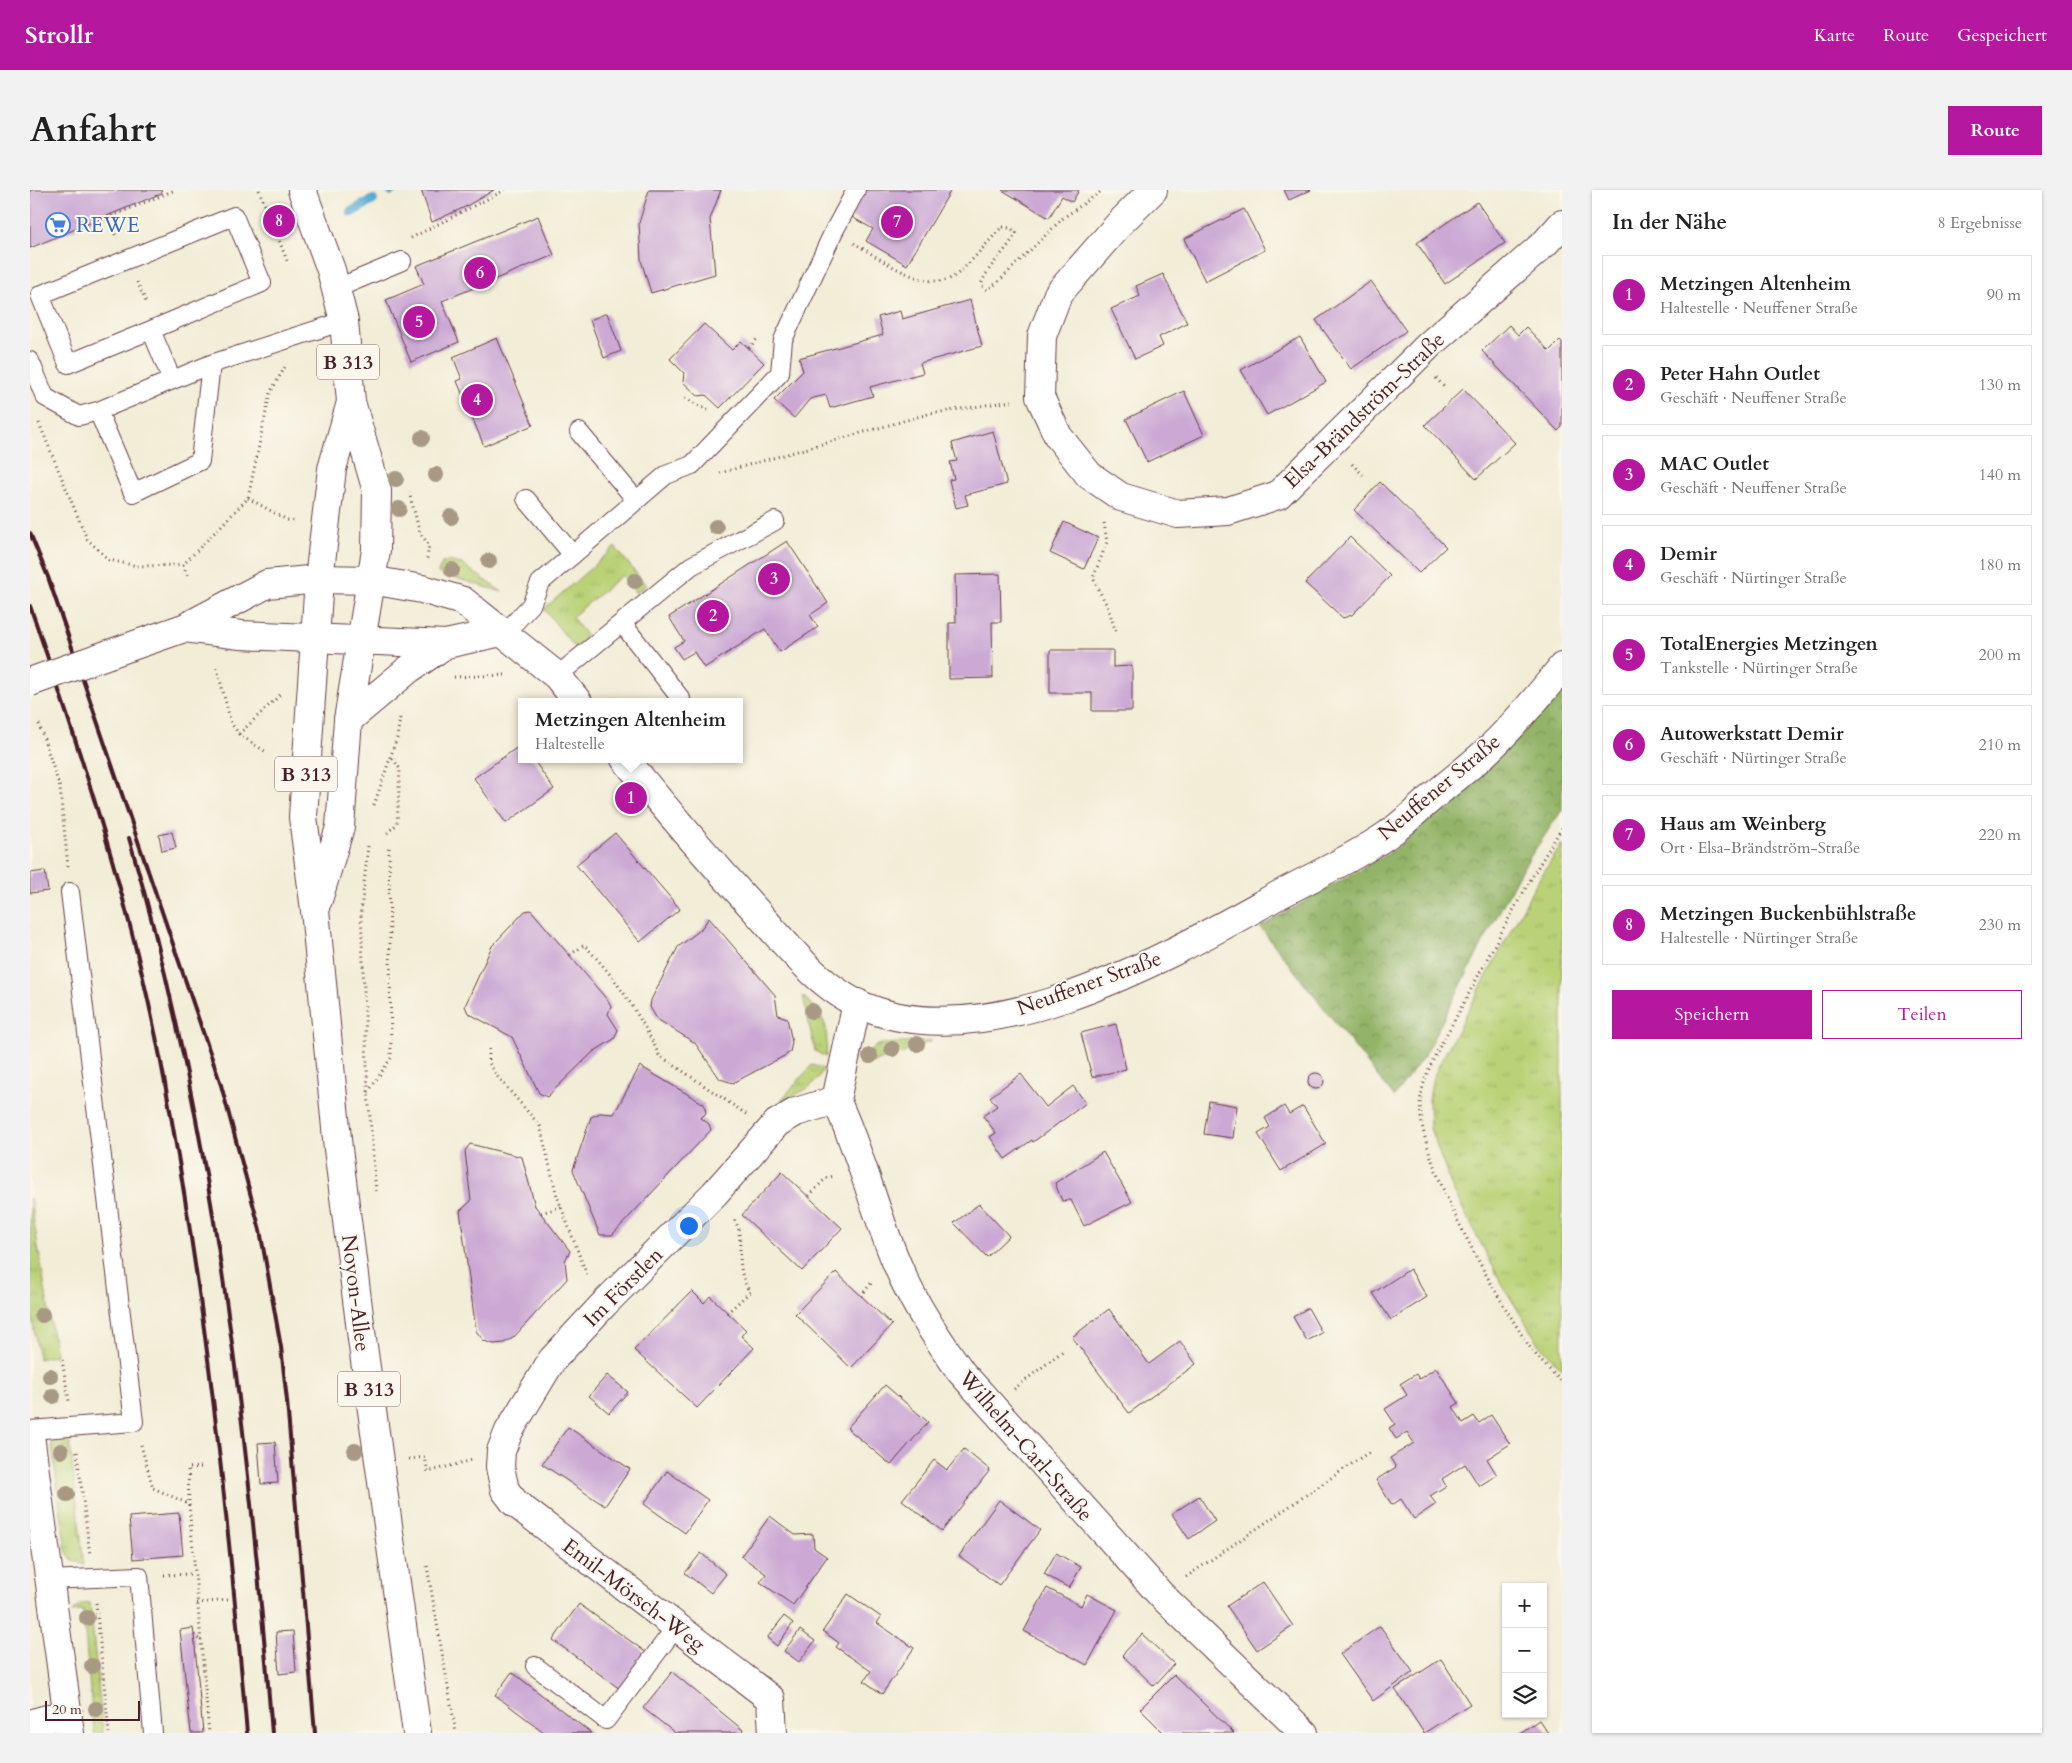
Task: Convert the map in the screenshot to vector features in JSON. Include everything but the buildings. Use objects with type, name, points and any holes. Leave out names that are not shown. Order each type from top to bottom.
[{"type":"main road","name":"B 313","points":[[302,190],[331,270],[344,321],[351,402],[377,491],[376,550],[360,640]]},
{"type":"main road","name":"Elsa-Brändström-Straße","points":[[1153,190],[1120,223],[1058,294],[1042,336],[1040,397],[1058,436],[1089,475],[1121,497],[1178,514],[1228,511],[1278,494],[1429,345],[1545,243],[1562,224]]},
{"type":"main road","name":"B 313","points":[[315,637],[319,579],[332,469],[351,402]]},
{"type":"main road","points":[[30,682],[184,628],[267,584],[319,579],[371,580],[422,589],[462,601],[557,676],[575,698]]},
{"type":"main road","points":[[184,628],[241,635],[446,644],[502,633]]},
{"type":"main road","name":"Noyon-Allee","points":[[315,637],[303,817],[315,910],[338,1149],[362,1339],[417,1733]]},
{"type":"main road","name":"Noyon-Allee","points":[[315,910],[340,827],[348,720],[360,640]]},
{"type":"main road","points":[[348,720],[409,670],[446,644]]},
{"type":"main road","name":"Neuffener Straße","points":[[628,763],[780,938],[831,988],[857,1003],[896,1016],[940,1022],[974,1020],[1046,1003],[1107,982],[1178,951],[1387,835],[1486,752],[1534,701],[1562,667]]},
{"type":"main road","points":[[836,1100],[857,1003]]},
{"type":"main road","name":"Im Förstlen","points":[[501,1451],[509,1431],[552,1360],[605,1303],[714,1194],[777,1123],[796,1112],[836,1100]]},
{"type":"main road","name":"Wilhelm-Carl-Straße","points":[[836,1100],[863,1165],[897,1265],[935,1336],[961,1372],[990,1407],[1161,1595],[1304,1733]]},
{"type":"main road","points":[[30,1435],[69,1723],[30,1724]]},
{"type":"main road","name":"Emil-Mörsch-Weg","points":[[501,1451],[500,1467],[505,1490],[515,1503],[771,1699],[773,1733]]},
{"type":"lane","points":[[502,633],[531,605],[540,583],[666,475],[692,465],[780,373],[783,340],[834,231],[856,190]]},
{"type":"lane","points":[[234,216],[262,283],[151,330],[68,364],[40,295],[234,216]]},
{"type":"lane","points":[[335,289],[402,261]]},
{"type":"lane","points":[[30,361],[45,397],[80,416],[98,411],[211,364],[344,321]]},
{"type":"lane","points":[[151,330],[172,380]]},
{"type":"lane","points":[[98,411],[132,493],[200,461],[211,364]]},
{"type":"lane","points":[[579,432],[636,500]]},
{"type":"lane","points":[[526,499],[573,555]]},
{"type":"lane","points":[[557,676],[691,566],[776,521]]},
{"type":"lane","points":[[622,623],[680,698]]},
{"type":"lane","points":[[30,1430],[134,1422],[70,892]]},
{"type":"lane","points":[[50,1580],[94,1580],[139,1576],[153,1733]]},
{"type":"lane","points":[[535,1666],[606,1720],[676,1627]]},
{"type":"path","points":[[107,218],[175,190]]},
{"type":"path","points":[[259,190],[288,263]]},
{"type":"path","points":[[411,238],[505,190]]},
{"type":"path","points":[[834,231],[913,278],[938,280],[953,277],[1002,227],[1011,228],[1016,233],[1012,241],[984,276],[981,285],[987,290],[997,283],[1063,218],[1103,190]]},
{"type":"path","points":[[493,191],[495,196]]},
{"type":"path","points":[[37,420],[87,539],[109,560],[137,566],[183,565],[248,498],[270,393],[304,334]]},
{"type":"path","points":[[710,475],[928,414],[1040,397]]},
{"type":"path","points":[[409,490],[420,533],[429,546],[422,589]]},
{"type":"path","points":[[248,498],[287,520],[298,521]]},
{"type":"path","points":[[1104,523],[1107,542],[1093,578],[1108,608],[1117,635]]},
{"type":"path","points":[[183,565],[188,577]]},
{"type":"path","points":[[217,668],[231,722],[239,734],[266,752]]},
{"type":"path","points":[[239,734],[284,691]]},
{"type":"path","points":[[372,809],[397,738],[400,715]]},
{"type":"path","points":[[39,724],[60,788],[70,892]]},
{"type":"path","points":[[386,833],[397,824],[400,769],[391,755]]},
{"type":"path","points":[[1562,828],[1529,879],[1434,1061],[1420,1097],[1422,1128],[1435,1171],[1482,1266],[1530,1348],[1562,1382]]},
{"type":"path","points":[[369,837],[361,911],[368,1093],[376,1195]]},
{"type":"path","points":[[368,1093],[391,1058],[389,844]]},
{"type":"path","points":[[570,955],[584,945],[604,965],[652,1039],[659,1055],[752,1119]]},
{"type":"path","points":[[489,1049],[489,1063],[498,1077],[540,1126],[561,1208],[590,1282],[605,1303]]},
{"type":"path","points":[[714,1194],[736,1222],[740,1242],[739,1267],[743,1282],[750,1292],[727,1312]]},
{"type":"path","points":[[541,1213],[561,1208]]},
{"type":"path","points":[[990,1407],[1063,1351]]},
{"type":"path","points":[[62,1360],[74,1427],[94,1580],[109,1733]]},
{"type":"path","points":[[134,1422],[153,1488],[189,1504]]},
{"type":"path","points":[[407,1449],[410,1468]]},
{"type":"path","points":[[408,1459],[425,1457],[428,1472],[501,1451]]},
{"type":"path","points":[[1161,1595],[1369,1452]]},
{"type":"path","points":[[200,1467],[188,1468],[189,1504],[209,1733]]},
{"type":"path","points":[[426,1564],[456,1733]]},
{"type":"path","points":[[197,1603],[228,1600]]},
{"type":"path","points":[[194,1635],[200,1639]]},
{"type":"green space","points":[[615,547],[646,585],[636,593],[622,575],[572,617],[586,635],[576,649],[544,609]]},
{"type":"green space","points":[[448,561],[462,564],[502,592],[438,573],[442,563]]},
{"type":"green space","points":[[1562,684],[1562,810],[1520,872],[1424,1056],[1394,1097],[1260,927],[1396,849],[1495,759]]},
{"type":"green space","points":[[1562,844],[1562,1369],[1539,1344],[1503,1286],[1453,1190],[1430,1128],[1429,1101],[1432,1080],[1439,1065],[1537,882]]},
{"type":"green space","points":[[803,996],[817,1011],[824,1023],[827,1036],[826,1057],[815,1051]]},
{"type":"green space","points":[[932,1041],[901,1054],[862,1065],[871,1049],[881,1044]]},
{"type":"green space","points":[[812,1065],[824,1069],[816,1081],[801,1092],[781,1100]]},
{"type":"green space","points":[[30,1198],[56,1355],[39,1359],[30,1305]]},
{"type":"green space","points":[[69,1436],[84,1565],[71,1559],[66,1551],[51,1439]]},
{"type":"green space","points":[[90,1603],[103,1733],[94,1733],[83,1611],[72,1612],[81,1604]]},
{"type":"waterway","points":[[351,212],[373,200]]},
{"type":"railway","points":[[30,533],[48,577],[221,1085],[260,1230],[281,1347],[287,1401],[315,1733]]},
{"type":"railway","points":[[30,606],[104,831],[135,946],[161,1062],[190,1229],[213,1396],[247,1733]]},
{"type":"railway","points":[[129,838],[159,947],[184,1058],[223,1282],[239,1394],[272,1733]]},
{"type":"place","name":"Metzingen Buckenbühlstraße","points":[[279,221]]},
{"type":"place","name":"Haus am Weinberg","points":[[897,222]]},
{"type":"place","name":"REWE","points":[[58,225]]},
{"type":"place","name":"Autowerkstatt Demir","points":[[480,273]]},
{"type":"place","name":"TotalEnergies Metzingen","points":[[419,322]]},
{"type":"place","name":"Demir","points":[[477,400]]},
{"type":"place","name":"MAC Outlet","points":[[774,579]]},
{"type":"place","name":"Peter Hahn Outlet","points":[[713,616]]},
{"type":"place","name":"Metzingen Altenheim","points":[[631,798]]}]
